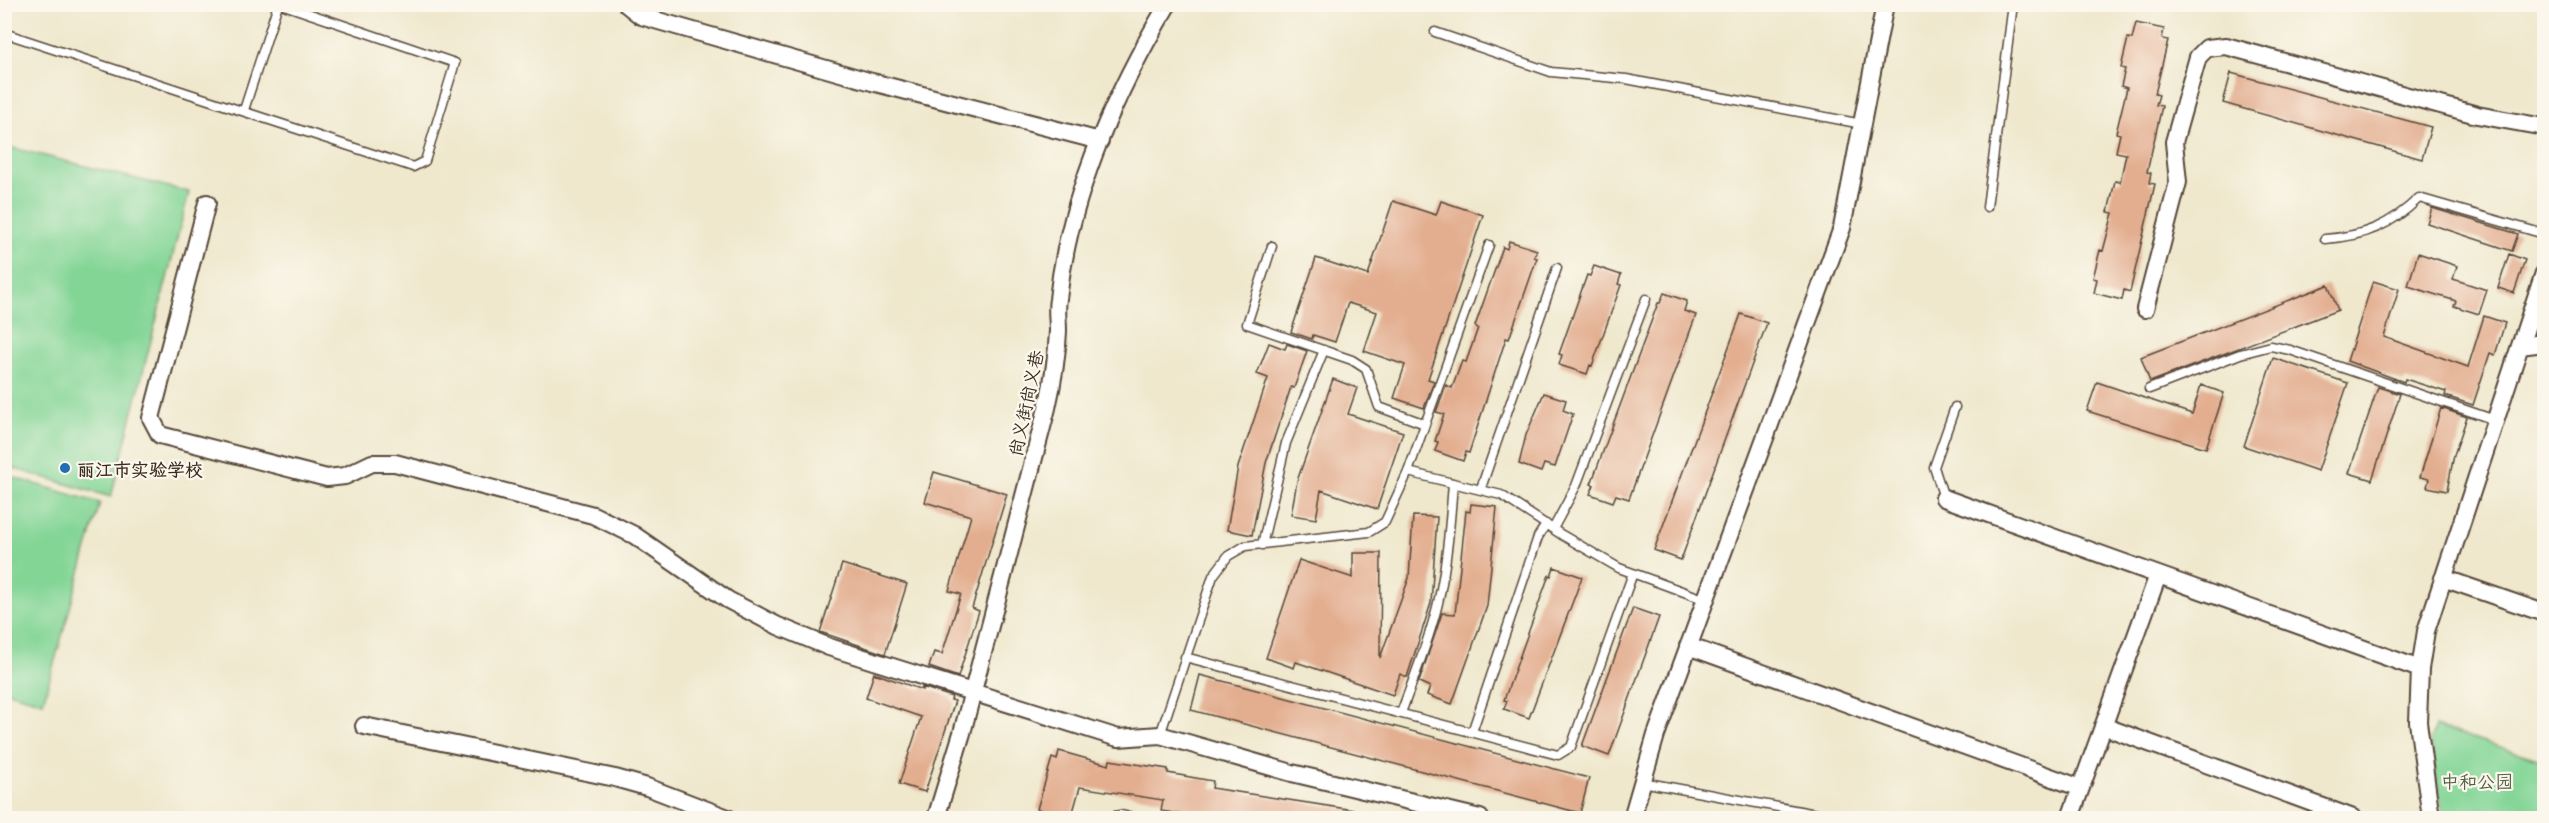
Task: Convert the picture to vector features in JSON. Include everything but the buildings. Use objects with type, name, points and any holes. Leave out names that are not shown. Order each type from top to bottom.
[{"type":"street","points":[[626,4],[641,16],[872,82],[1100,141]]},
{"type":"street","name":"尚义街尚义巷","points":[[936,819],[972,694],[1053,383],[1057,300],[1072,226],[1100,141],[1130,73],[1168,4]]},
{"type":"street","points":[[1632,819],[1656,735],[1842,228],[1885,4]]},
{"type":"street","points":[[2145,309],[2178,182],[2174,142],[2198,57],[2207,48],[2226,46],[2477,115],[2544,127]]},
{"type":"street","points":[[207,203],[151,418],[160,435],[327,478],[345,476],[372,463],[395,463],[594,515],[634,535],[728,600],[778,626],[829,647],[972,694],[1118,738],[1160,735],[1292,774],[1480,819]]},
{"type":"street","points":[[2431,819],[2418,722],[2420,669],[2426,632],[2544,273]]},
{"type":"street","points":[[2520,346],[2544,343]]},
{"type":"street","points":[[1944,498],[2420,669]]},
{"type":"street","points":[[2070,819],[2158,575]]},
{"type":"street","points":[[2443,578],[2544,613]]},
{"type":"street","points":[[1688,646],[2081,788]]},
{"type":"street","points":[[364,726],[615,778],[647,787],[728,819]]},
{"type":"street","points":[[2103,726],[2353,819]]},
{"type":"lane","points":[[4,33],[412,167],[426,161],[455,63],[280,4],[244,110]]},
{"type":"lane","points":[[1987,207],[2013,4]]},
{"type":"lane","points":[[1435,32],[1551,72],[1626,79],[1862,124]]},
{"type":"lane","points":[[2325,239],[2354,237],[2370,231],[2401,213],[2419,198],[2544,234]]},
{"type":"lane","points":[[1160,735],[1213,576],[1221,561],[1236,550],[1369,532],[1385,522],[1408,472],[1489,245]]},
{"type":"lane","points":[[1272,246],[1247,324],[1352,360],[1366,369],[1379,407],[1425,424]]},
{"type":"lane","points":[[1481,488],[1557,268]]},
{"type":"lane","points":[[1472,732],[1538,537],[1550,527],[1576,486],[1646,299]]},
{"type":"lane","points":[[2149,388],[2240,354],[2271,346],[2290,350],[2495,420]]},
{"type":"lane","points":[[1262,545],[1286,443],[1324,350]]},
{"type":"lane","points":[[1944,498],[1934,467],[1955,407]]},
{"type":"lane","points":[[1408,472],[1481,488],[1501,495],[1619,568],[1706,600]]},
{"type":"lane","points":[[1401,713],[1438,602],[1446,561],[1454,483]]},
{"type":"lane","points":[[1185,657],[1558,755],[1571,747],[1633,573]]},
{"type":"lane","points":[[1642,782],[1838,819]]},
{"type":"lane","points":[[1106,819],[1120,815],[1134,819]]},
{"type":"green space","name":"丽江市实验学校","points":[[5,146],[189,192],[111,497],[5,466]]},
{"type":"green space","points":[[5,475],[100,503],[43,702],[5,691]]},
{"type":"green space","name":"中和公园","points":[[2435,726],[2544,761],[2544,818],[2443,818],[2430,741]]},
{"type":"place","name":"丽江市实验学校","points":[[65,468]]}]
